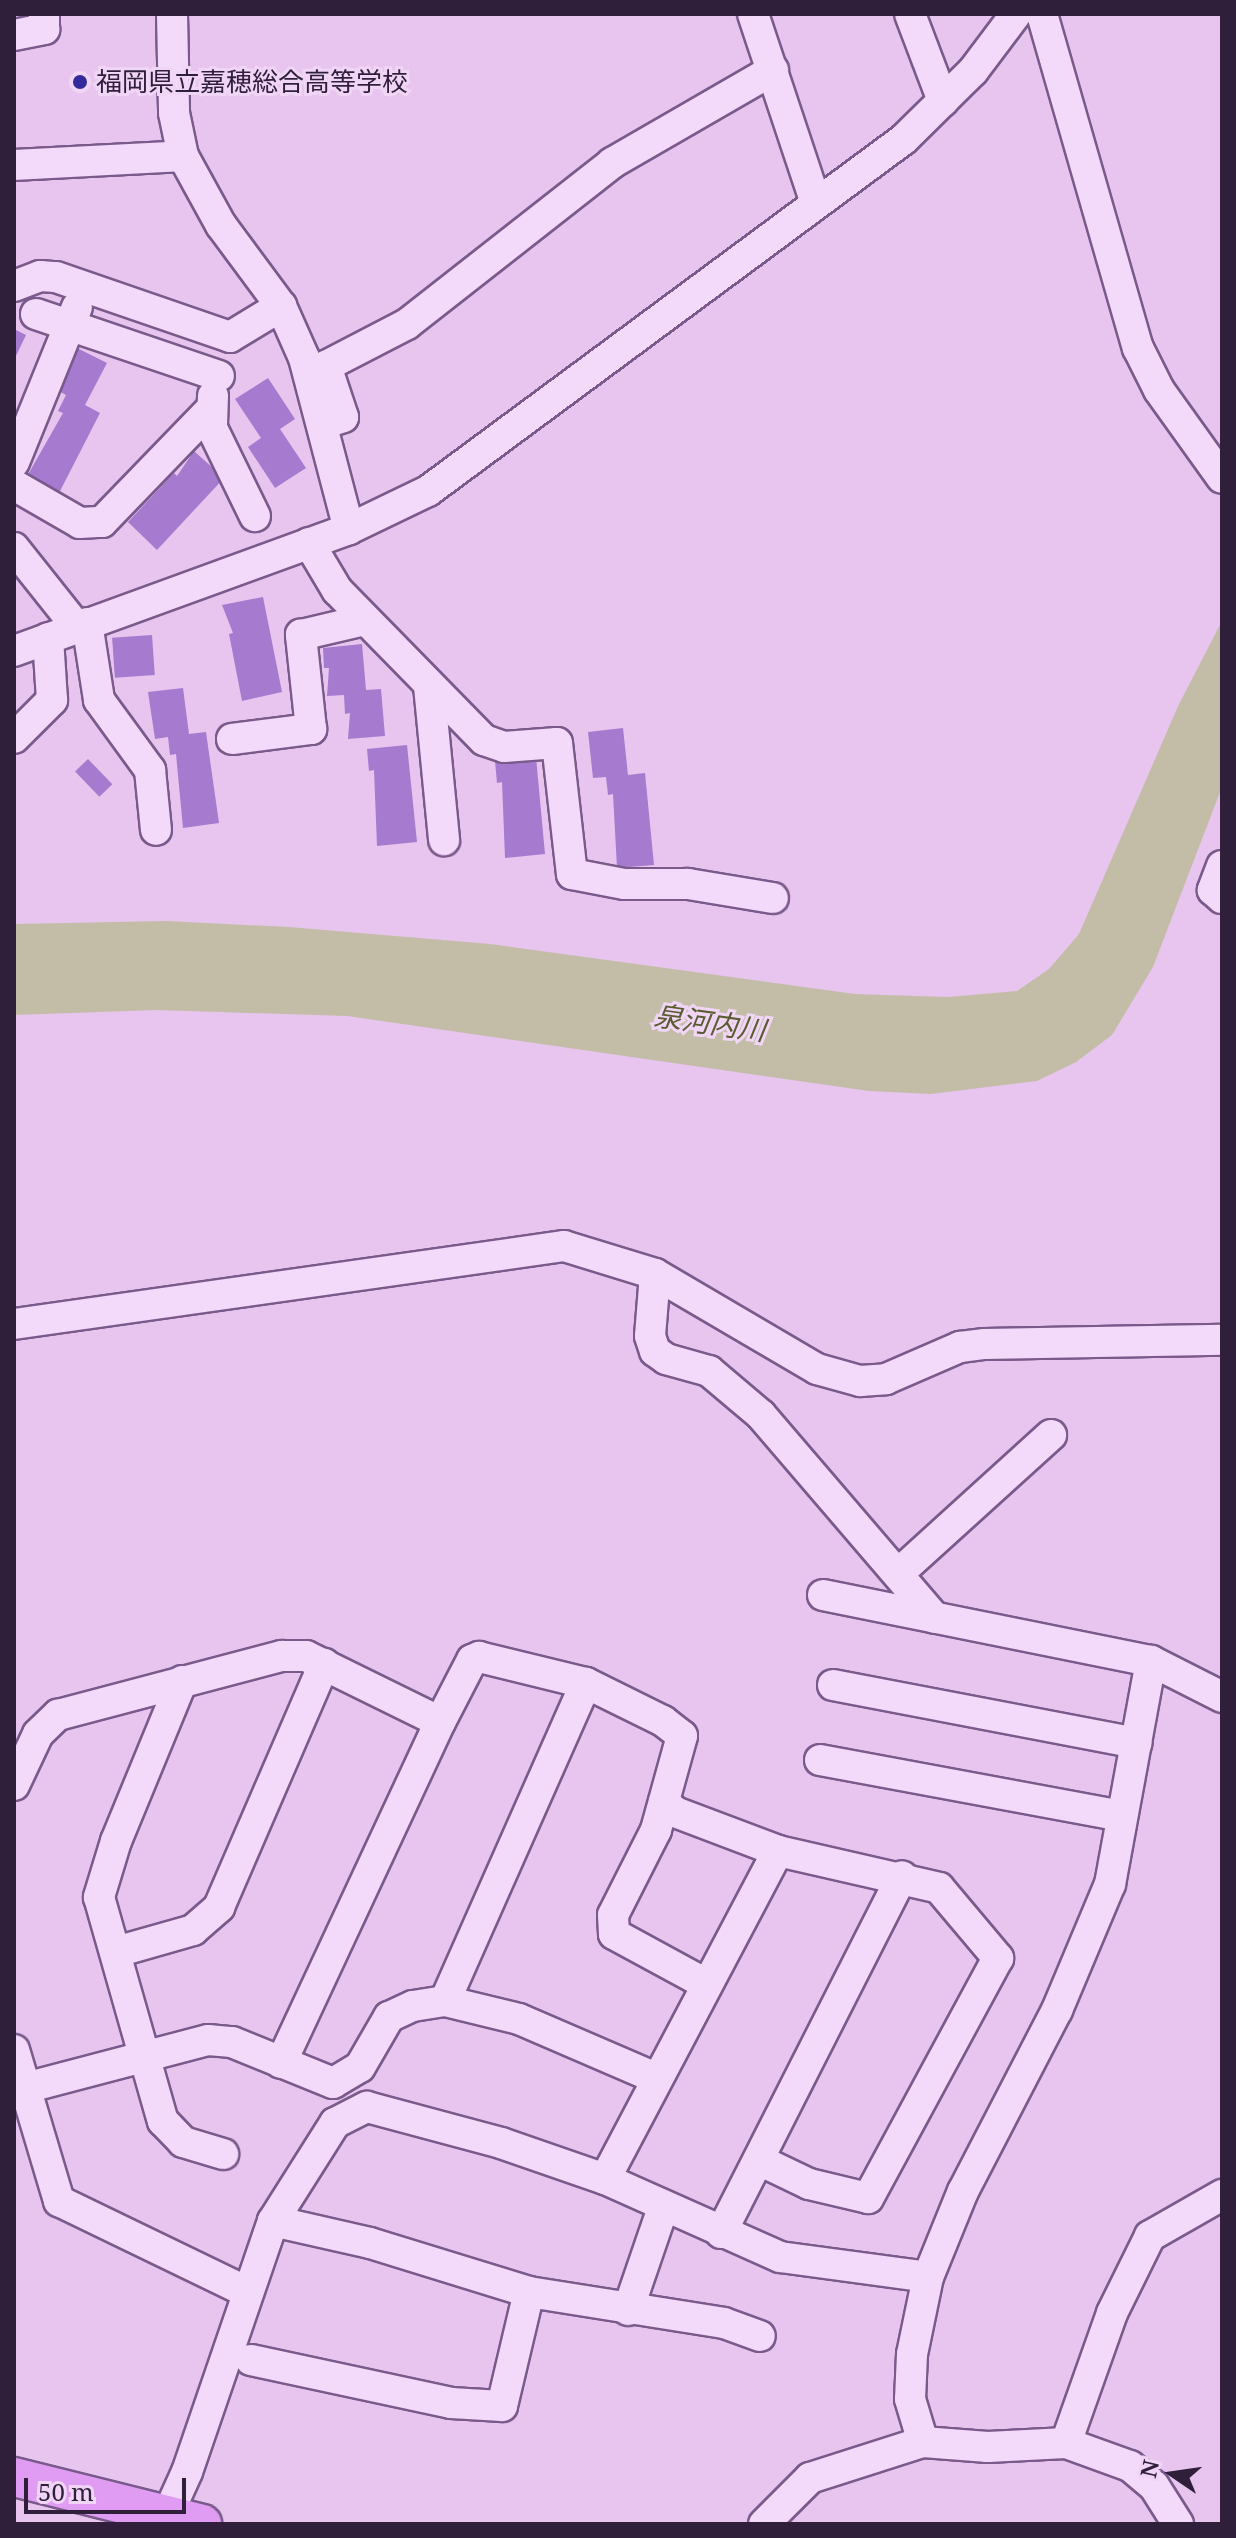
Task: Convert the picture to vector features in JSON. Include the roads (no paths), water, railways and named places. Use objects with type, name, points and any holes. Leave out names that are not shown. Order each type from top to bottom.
[{"type":"main road","points":[[14,2477],[184,2520]]},
{"type":"street","points":[[14,35],[44,29],[44,14]]},
{"type":"street","points":[[172,14],[174,113],[183,156],[221,225],[281,306],[325,423],[349,529]]},
{"type":"street","points":[[753,14],[816,203]]},
{"type":"street","points":[[910,14],[943,101]]},
{"type":"street","points":[[14,651],[81,624],[349,529],[428,491],[904,139],[943,101],[1016,14]]},
{"type":"street","points":[[1042,14],[1138,348],[1159,390],[1222,478]]},
{"type":"street","points":[[325,423],[343,417],[326,366],[407,324],[612,163],[773,70]]},
{"type":"street","points":[[14,165],[183,156]]},
{"type":"street","points":[[14,286],[40,276],[86,287],[230,337]]},
{"type":"street","points":[[14,462],[86,287]]},
{"type":"street","points":[[255,516],[218,444],[211,409],[230,337],[281,306]]},
{"type":"street","points":[[36,314],[219,376]]},
{"type":"street","points":[[14,485],[80,523],[102,522],[113,516],[211,409]]},
{"type":"street","points":[[309,543],[337,590],[429,686],[495,746],[557,743],[572,874],[624,884],[688,884],[773,898]]},
{"type":"street","points":[[14,548],[81,624],[99,700],[150,770],[156,830]]},
{"type":"street","points":[[232,739],[311,729],[301,635],[365,620]]},
{"type":"street","points":[[14,738],[52,700],[48,638]]},
{"type":"street","points":[[429,686],[444,840]]},
{"type":"street","points":[[1222,866],[1213,890],[1222,898]]},
{"type":"street","points":[[14,1324],[564,1246],[655,1274],[817,1369],[860,1381],[886,1379],[960,1347],[985,1344],[1222,1340]]},
{"type":"street","points":[[655,1274],[650,1336],[655,1351],[666,1359],[709,1371],[761,1415],[900,1572],[935,1618]]},
{"type":"street","points":[[900,1572],[1051,1435]]},
{"type":"street","points":[[823,1595],[1151,1661],[1222,1697]]},
{"type":"street","points":[[14,1785],[46,1722],[182,1681],[282,1656],[306,1656],[440,1722]]},
{"type":"street","points":[[281,2063],[440,1722],[472,1660],[479,1657],[586,1683],[663,1721],[682,1736],[656,1830],[613,1915],[614,1934],[706,1984]]},
{"type":"street","points":[[923,2442],[910,2399],[912,2354],[928,2277],[963,2191],[1032,2063],[1089,1940],[1110,1884],[1151,1661]]},
{"type":"street","points":[[116,1952],[193,1930],[219,1907],[324,1664]]},
{"type":"street","points":[[182,1681],[102,1879],[99,1897],[171,2133],[223,2154]]},
{"type":"street","points":[[445,2001],[586,1683]]},
{"type":"street","points":[[833,1685],[1136,1743]]},
{"type":"street","points":[[820,1760],[1122,1816]]},
{"type":"street","points":[[664,1802],[675,1812],[778,1851],[902,1876],[952,1898],[998,1958],[868,2198],[809,2184],[759,2160]]},
{"type":"street","points":[[605,2179],[778,1851]]},
{"type":"street","points":[[721,2233],[902,1876]]},
{"type":"street","points":[[25,2088],[208,2040],[232,2042],[316,2079],[345,2079],[360,2067],[389,2017],[413,2006],[445,2001],[519,2019],[656,2078]]},
{"type":"street","points":[[14,2050],[53,2186],[68,2210],[247,2292]]},
{"type":"street","points":[[184,2520],[187,2472],[273,2221],[335,2123],[367,2107],[501,2143],[605,2179],[663,2208],[780,2257],[928,2277]]},
{"type":"street","points":[[1066,2443],[1112,2313],[1150,2236],[1222,2195]]},
{"type":"street","points":[[628,2310],[663,2208]]},
{"type":"street","points":[[273,2221],[370,2243],[529,2292],[724,2323],[760,2336]]},
{"type":"street","points":[[251,2360],[451,2403],[502,2406],[529,2292]]},
{"type":"street","points":[[764,2524],[810,2478],[923,2442],[988,2447],[1066,2443],[1130,2466],[1154,2486],[1178,2524]]},
{"type":"water","name":"泉河内川","points":[[1222,621],[1222,787],[1153,967],[1112,1035],[1076,1062],[1037,1081],[931,1094],[869,1091],[347,1016],[157,1010],[14,1015],[14,924],[165,921],[289,927],[490,944],[855,994],[948,997],[1017,991],[1049,969],[1079,934],[1179,704]]},
{"type":"place","name":"福岡県立嘉穂総合高等学校","points":[[80,82]]}]
